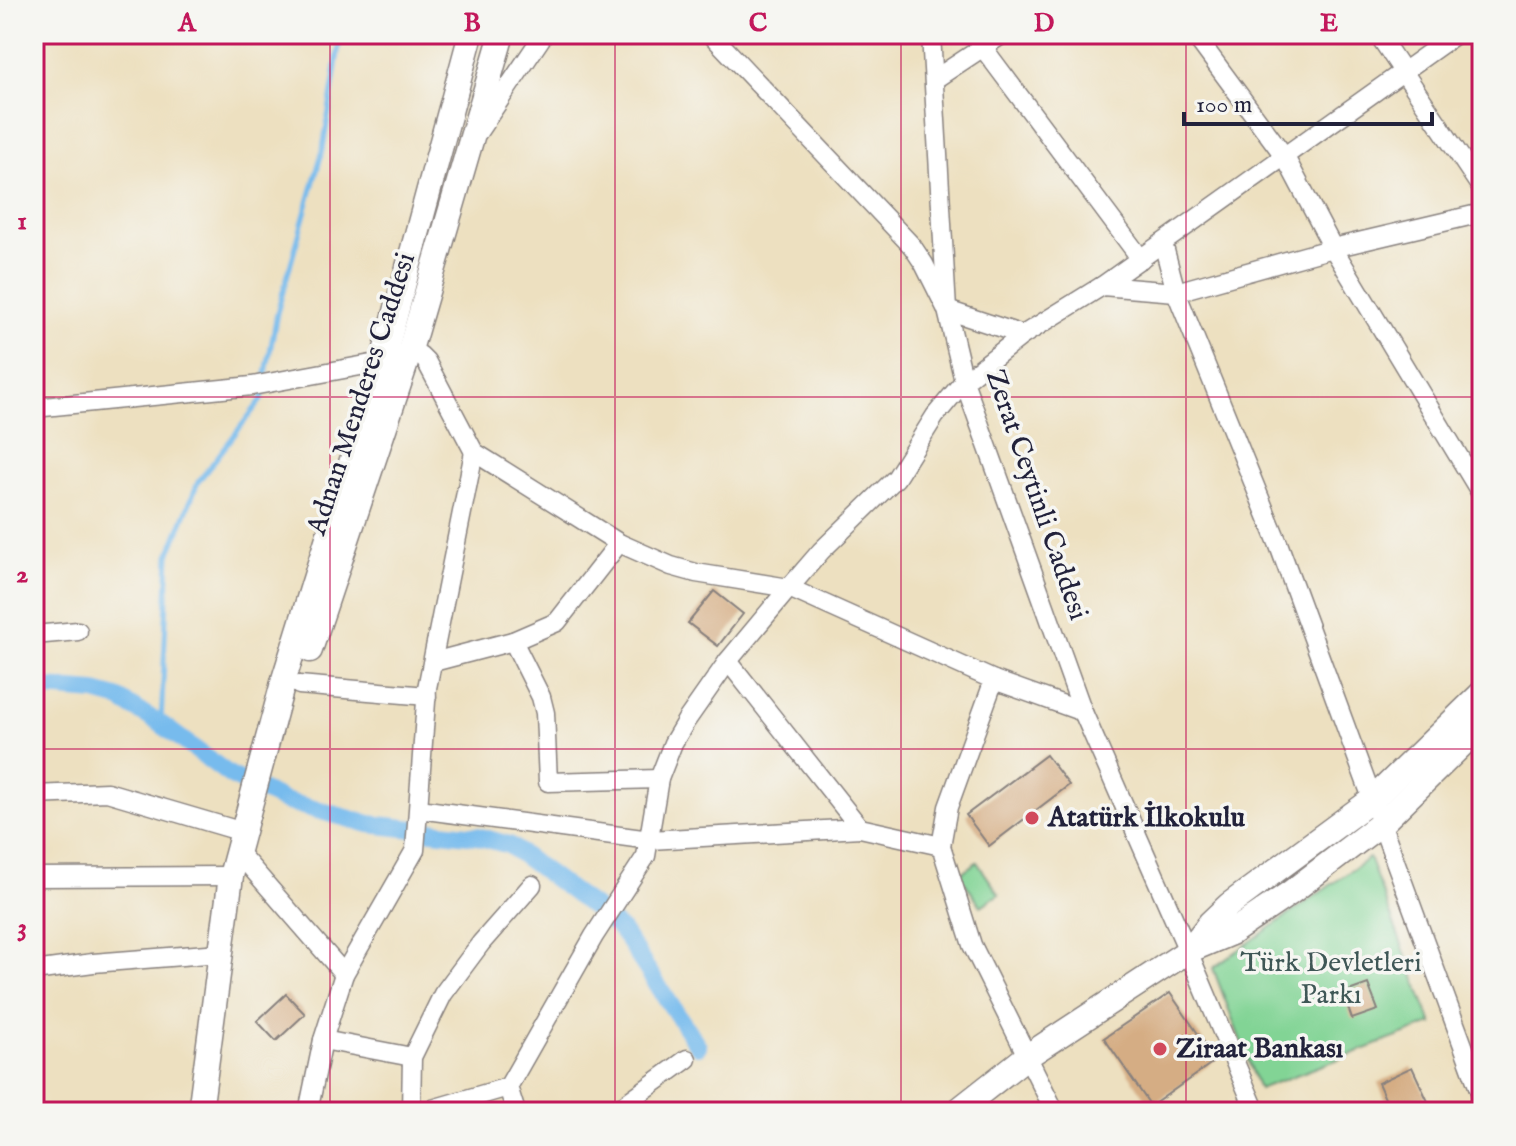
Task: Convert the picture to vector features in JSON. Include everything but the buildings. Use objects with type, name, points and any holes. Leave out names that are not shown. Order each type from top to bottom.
[{"type":"main road","name":"Adnan Menderes Caddesi","points":[[202,1108],[231,876],[284,679],[383,360],[471,34]]},
{"type":"main road","name":"Adnan Menderes Caddesi","points":[[262,767],[299,685],[408,357],[502,34]]},
{"type":"main road","points":[[1188,951],[1229,905],[1373,799],[1479,701]]},
{"type":"main road","points":[[956,1112],[1026,1057],[1188,951],[1245,925],[1382,823],[1482,725]]},
{"type":"street","points":[[472,141],[544,34]]},
{"type":"street","points":[[711,34],[912,246],[947,310],[1023,335]]},
{"type":"street","name":"Zerat Ceytinli Caddesi","points":[[931,34],[947,310],[964,381],[1083,712],[1256,1112]]},
{"type":"street","points":[[935,79],[980,42],[1003,34]]},
{"type":"street","points":[[1194,34],[1285,157],[1333,248],[1482,495]]},
{"type":"street","points":[[1378,34],[1482,189]]},
{"type":"street","points":[[422,1112],[508,1087],[602,925],[642,863],[650,840],[659,779],[673,743],[728,661],[821,551],[896,478],[935,416],[964,381],[1023,335],[1141,259],[1456,34]]},
{"type":"street","points":[[980,42],[1141,259]]},
{"type":"street","points":[[1102,286],[1176,292],[1333,248],[1482,213]]},
{"type":"street","points":[[1163,243],[1176,292],[1278,543],[1482,1097]]},
{"type":"street","points":[[34,408],[252,386],[419,355],[426,361],[474,452],[619,543],[671,566],[696,573],[789,588],[994,680],[1083,712]]},
{"type":"street","points":[[308,1112],[323,1040],[344,974],[415,850],[427,696],[474,452]]},
{"type":"street","points":[[433,662],[513,641],[557,622],[619,543]]},
{"type":"street","points":[[34,635],[78,631]]},
{"type":"street","points":[[513,641],[541,697],[545,713],[548,782],[659,779]]},
{"type":"street","points":[[728,661],[860,828]]},
{"type":"street","points":[[994,680],[948,807],[941,846],[968,935],[1055,1112]]},
{"type":"street","points":[[299,685],[427,696]]},
{"type":"street","points":[[34,795],[107,792],[240,841],[344,974]]},
{"type":"street","points":[[419,809],[650,840],[860,828],[941,846]]},
{"type":"street","points":[[34,877],[231,876]]},
{"type":"street","points":[[411,1112],[412,1057],[443,994],[481,943],[532,885]]},
{"type":"street","points":[[34,971],[220,953]]},
{"type":"street","points":[[323,1040],[412,1057]]},
{"type":"street","points":[[614,1112],[687,1059]]},
{"type":"street","points":[[508,1087],[516,1112]]},
{"type":"green space","name":"Türk Devletleri Parkı","points":[[1369,858],[1432,1024],[1259,1089],[1213,968]]},
{"type":"green space","points":[[977,862],[999,894],[981,906],[959,874]]},
{"type":"waterway","points":[[265,379],[277,313],[323,149],[341,34]]},
{"type":"waterway","points":[[161,724],[169,555],[198,482],[262,399],[264,389]]},
{"type":"waterway","points":[[34,687],[95,692],[117,698],[161,724],[231,776],[284,801],[369,824],[477,836],[509,845],[621,930],[698,1046]]},
{"type":"place","name":"Atatürk İlkokulu","points":[[1032,818]]},
{"type":"place","name":"Ziraat Bankası","points":[[1160,1049]]}]
